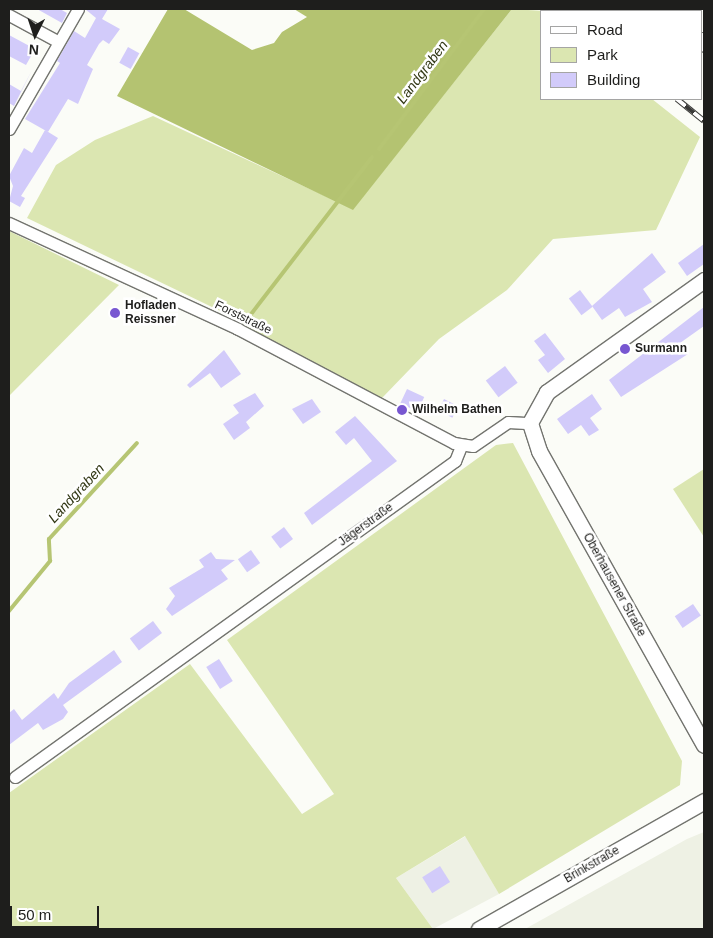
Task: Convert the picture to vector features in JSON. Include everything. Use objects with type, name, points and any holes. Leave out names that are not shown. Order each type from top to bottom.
[{"type":"main road","points":[[530,423],[547,392],[704,280]]},
{"type":"main road","name":"Oberhausener Straße","points":[[530,423],[539,451],[704,745]]},
{"type":"main road","name":"Brinkstraße","points":[[479,929],[704,801]]},
{"type":"street","points":[[9,129],[57,42],[78,9]]},
{"type":"street","points":[[9,15],[57,42]]},
{"type":"street","name":"Forststraße","points":[[9,223],[238,329],[342,388],[461,446]]},
{"type":"street","points":[[461,446],[478,445],[508,422],[530,423]]},
{"type":"street","name":"Jägerstraße","points":[[15,777],[455,462],[461,446]]},
{"type":"shaded area","points":[[704,832],[704,929],[525,929],[687,839]]},
{"type":"shaded area","points":[[466,836],[499,894],[433,929],[396,878]]},
{"type":"green space","points":[[168,9],[184,9],[252,50],[274,43],[282,32],[307,17],[294,9],[512,9],[353,210],[117,96]]},
{"type":"green space","points":[[512,9],[540,11],[540,100],[653,100],[700,137],[656,230],[553,239],[507,290],[439,339],[382,398],[239,325],[239,320],[27,218],[56,165],[95,140],[153,116],[353,209]]},
{"type":"green space","points":[[9,231],[119,285],[9,396]]},
{"type":"green space","points":[[513,443],[682,761],[680,785],[499,894],[465,836],[396,878],[433,929],[9,929],[9,793],[190,664],[302,814],[334,794],[227,640],[496,445]]},
{"type":"green space","points":[[704,469],[704,537],[673,489]]},
{"type":"building","points":[[37,9],[60,9],[67,13],[62,23]]},
{"type":"building","points":[[85,9],[108,9],[102,19],[120,29],[109,44],[103,40],[99,44],[87,65],[93,69],[78,104],[68,99],[48,132],[25,119],[60,63],[57,61],[74,31],[85,38],[96,18]]},
{"type":"building","points":[[9,35],[35,49],[26,65],[9,56]]},
{"type":"building","points":[[128,47],[139,53],[131,69],[119,63]]},
{"type":"building","points":[[32,70],[14,106],[9,103],[9,84],[21,91]]},
{"type":"building","points":[[45,130],[58,138],[21,196],[25,198],[20,207],[9,201],[13,186],[9,176],[24,148],[32,153]]},
{"type":"building","points":[[704,244],[704,264],[687,276],[678,263]]},
{"type":"building","points":[[652,253],[666,272],[643,289],[652,302],[625,317],[619,308],[602,320],[592,306]]},
{"type":"building","points":[[580,290],[593,307],[581,315],[569,298]]},
{"type":"building","points":[[704,307],[704,326],[680,343],[688,354],[621,397],[609,380]]},
{"type":"building","points":[[545,333],[565,359],[548,373],[538,360],[545,355],[534,341]]},
{"type":"building","points":[[224,350],[241,374],[221,388],[210,373],[190,388],[187,385]]},
{"type":"building","points":[[505,366],[518,383],[498,397],[486,380]]},
{"type":"building","points":[[407,389],[424,397],[417,412],[400,404]]},
{"type":"building","points":[[255,393],[264,406],[246,422],[250,428],[234,440],[223,424],[239,413],[233,405]]},
{"type":"building","points":[[592,394],[602,409],[590,418],[599,430],[589,436],[581,425],[568,434],[557,419]]},
{"type":"building","points":[[312,399],[321,412],[303,424],[292,409]]},
{"type":"building","points":[[444,399],[458,406],[452,418],[438,411]]},
{"type":"building","points":[[355,416],[397,461],[312,525],[304,513],[372,461],[354,438],[346,445],[335,432]]},
{"type":"building","points":[[284,527],[293,539],[280,549],[271,537]]},
{"type":"building","points":[[251,550],[260,563],[247,572],[238,559]]},
{"type":"building","points":[[211,552],[216,559],[235,560],[221,570],[228,579],[172,616],[166,609],[175,596],[169,588],[204,567],[199,560]]},
{"type":"building","points":[[693,604],[701,616],[683,628],[675,616]]},
{"type":"building","points":[[153,621],[162,633],[139,650],[130,638]]},
{"type":"building","points":[[114,650],[122,662],[63,705],[68,712],[63,719],[43,730],[38,723],[9,745],[9,713],[14,709],[22,720],[54,693],[58,699],[69,683]]},
{"type":"building","points":[[219,659],[233,681],[220,689],[206,667]]},
{"type":"building","points":[[440,866],[450,882],[432,893],[422,877]]},
{"type":"waterway","name":"Landgraben","points":[[379,149],[484,9]]},
{"type":"waterway","name":"Landgraben","points":[[245,322],[372,157]]},
{"type":"waterway","name":"Landgraben","points":[[9,611],[50,561],[49,539],[137,443]]},
{"type":"railway","points":[[678,100],[704,121]]},
{"type":"place","name":"Hofladen Reissner","points":[[115,313]]},
{"type":"place","name":"Surmann","points":[[625,349]]},
{"type":"place","name":"Wilhelm Bathen","points":[[402,410]]}]
